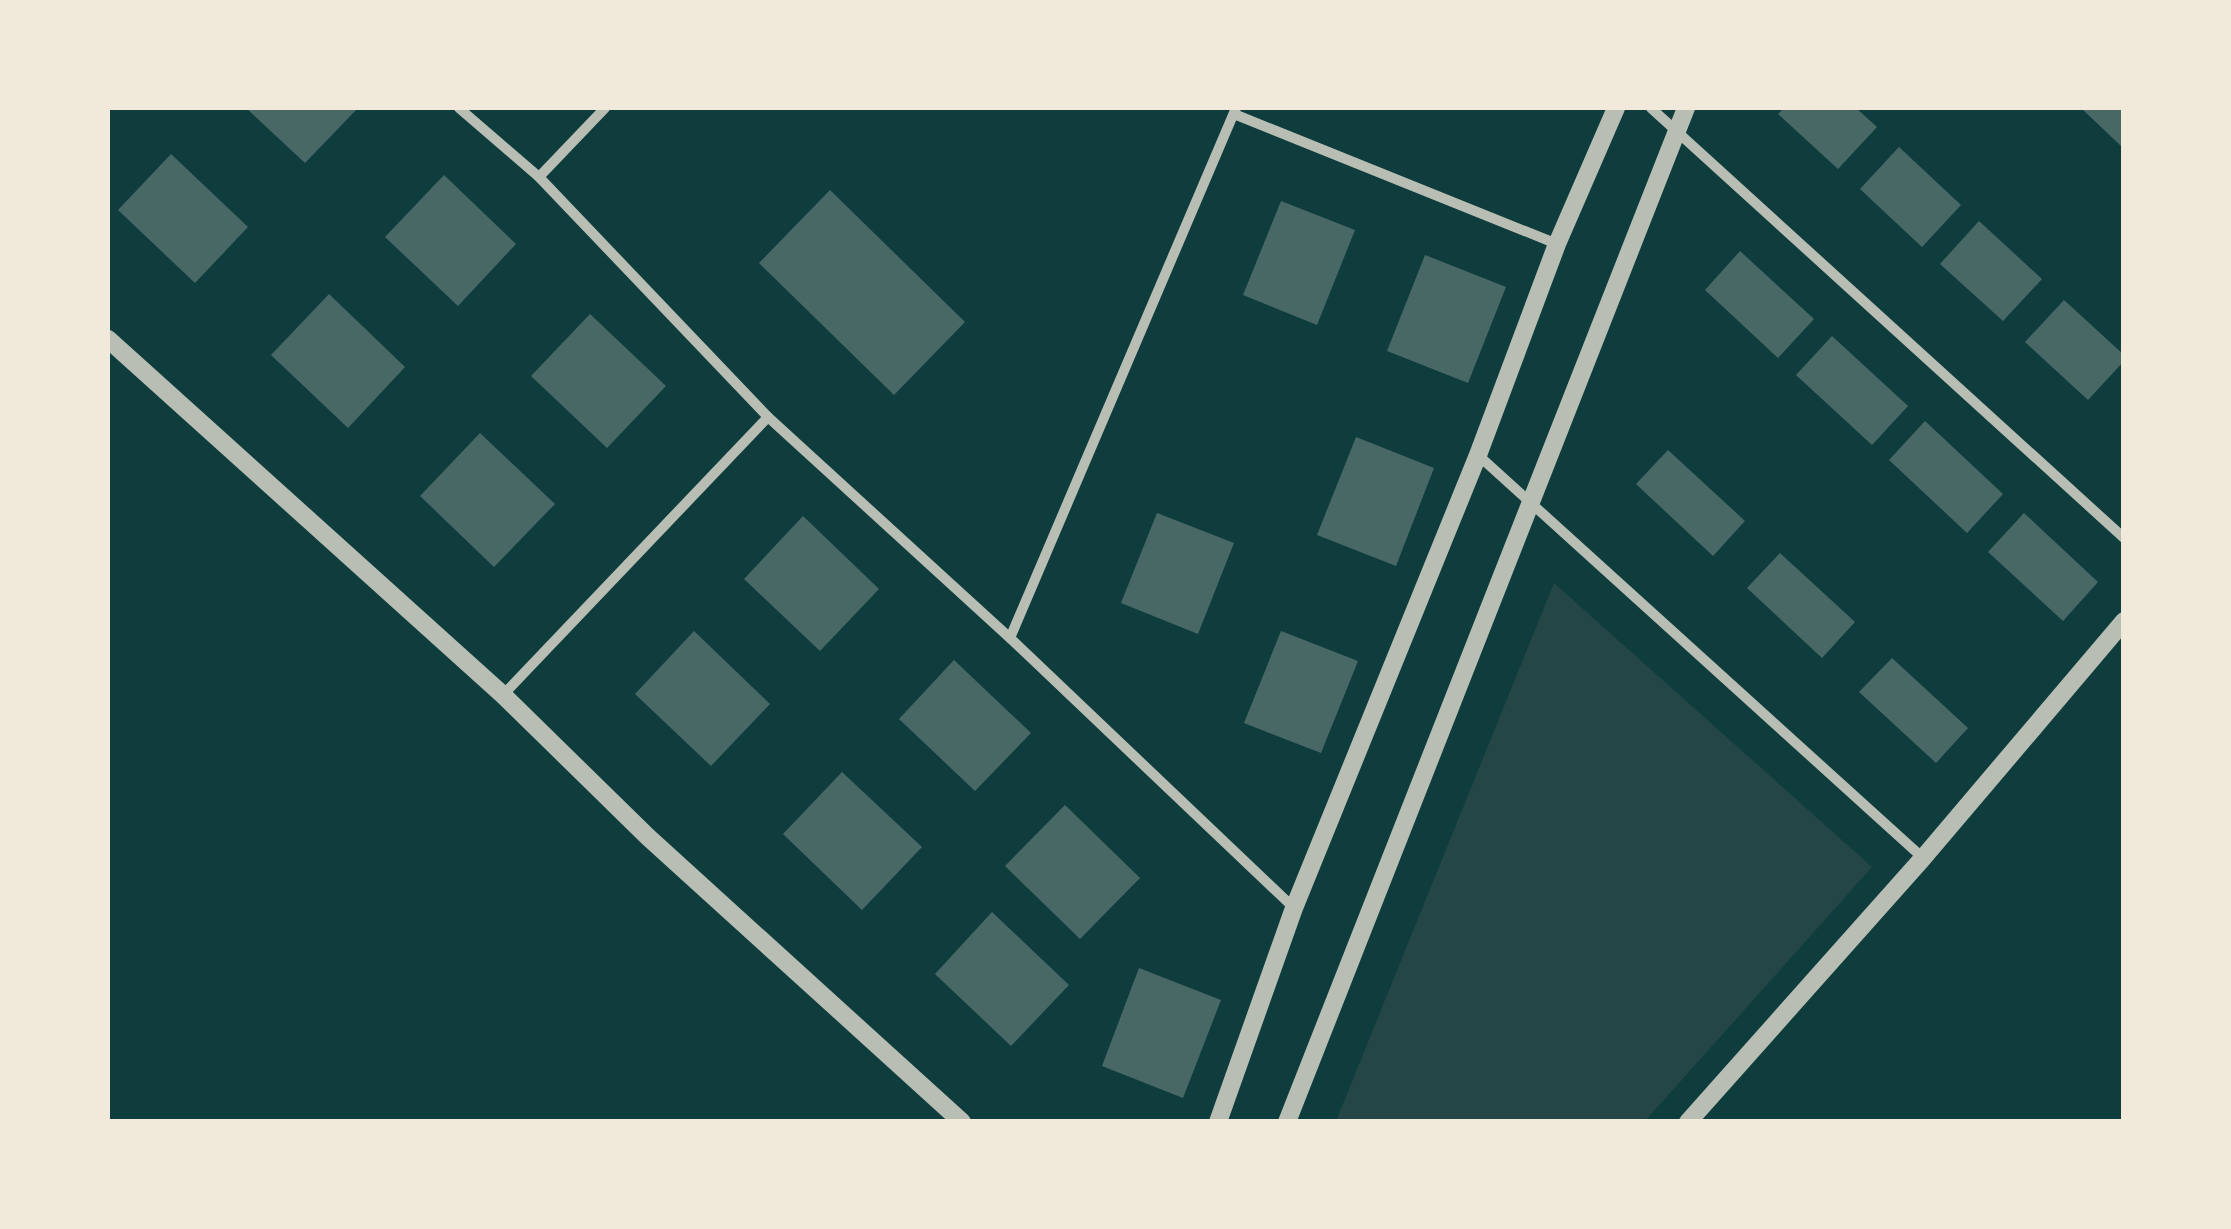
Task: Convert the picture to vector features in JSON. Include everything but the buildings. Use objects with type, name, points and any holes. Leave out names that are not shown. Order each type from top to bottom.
[{"type":"street","points":[[459,108],[539,177],[768,417],[1010,638],[1294,908]]},
{"type":"street","points":[[539,177],[605,108]]},
{"type":"street","points":[[1218,1122],[1294,908],[1478,455],[1557,244],[1616,108]]},
{"type":"street","points":[[1651,108],[2124,538]]},
{"type":"street","points":[[1287,1122],[1686,108]]},
{"type":"street","points":[[1010,638],[1235,111],[1557,244]]},
{"type":"street","points":[[108,338],[503,694],[648,837],[962,1122]]},
{"type":"street","points":[[503,694],[768,417]]},
{"type":"street","points":[[1478,455],[1924,858]]},
{"type":"street","points":[[1688,1122],[1924,858],[2124,622]]},
{"type":"shaded area","points":[[1554,583],[1872,867],[1645,1121],[1336,1121]]}]
